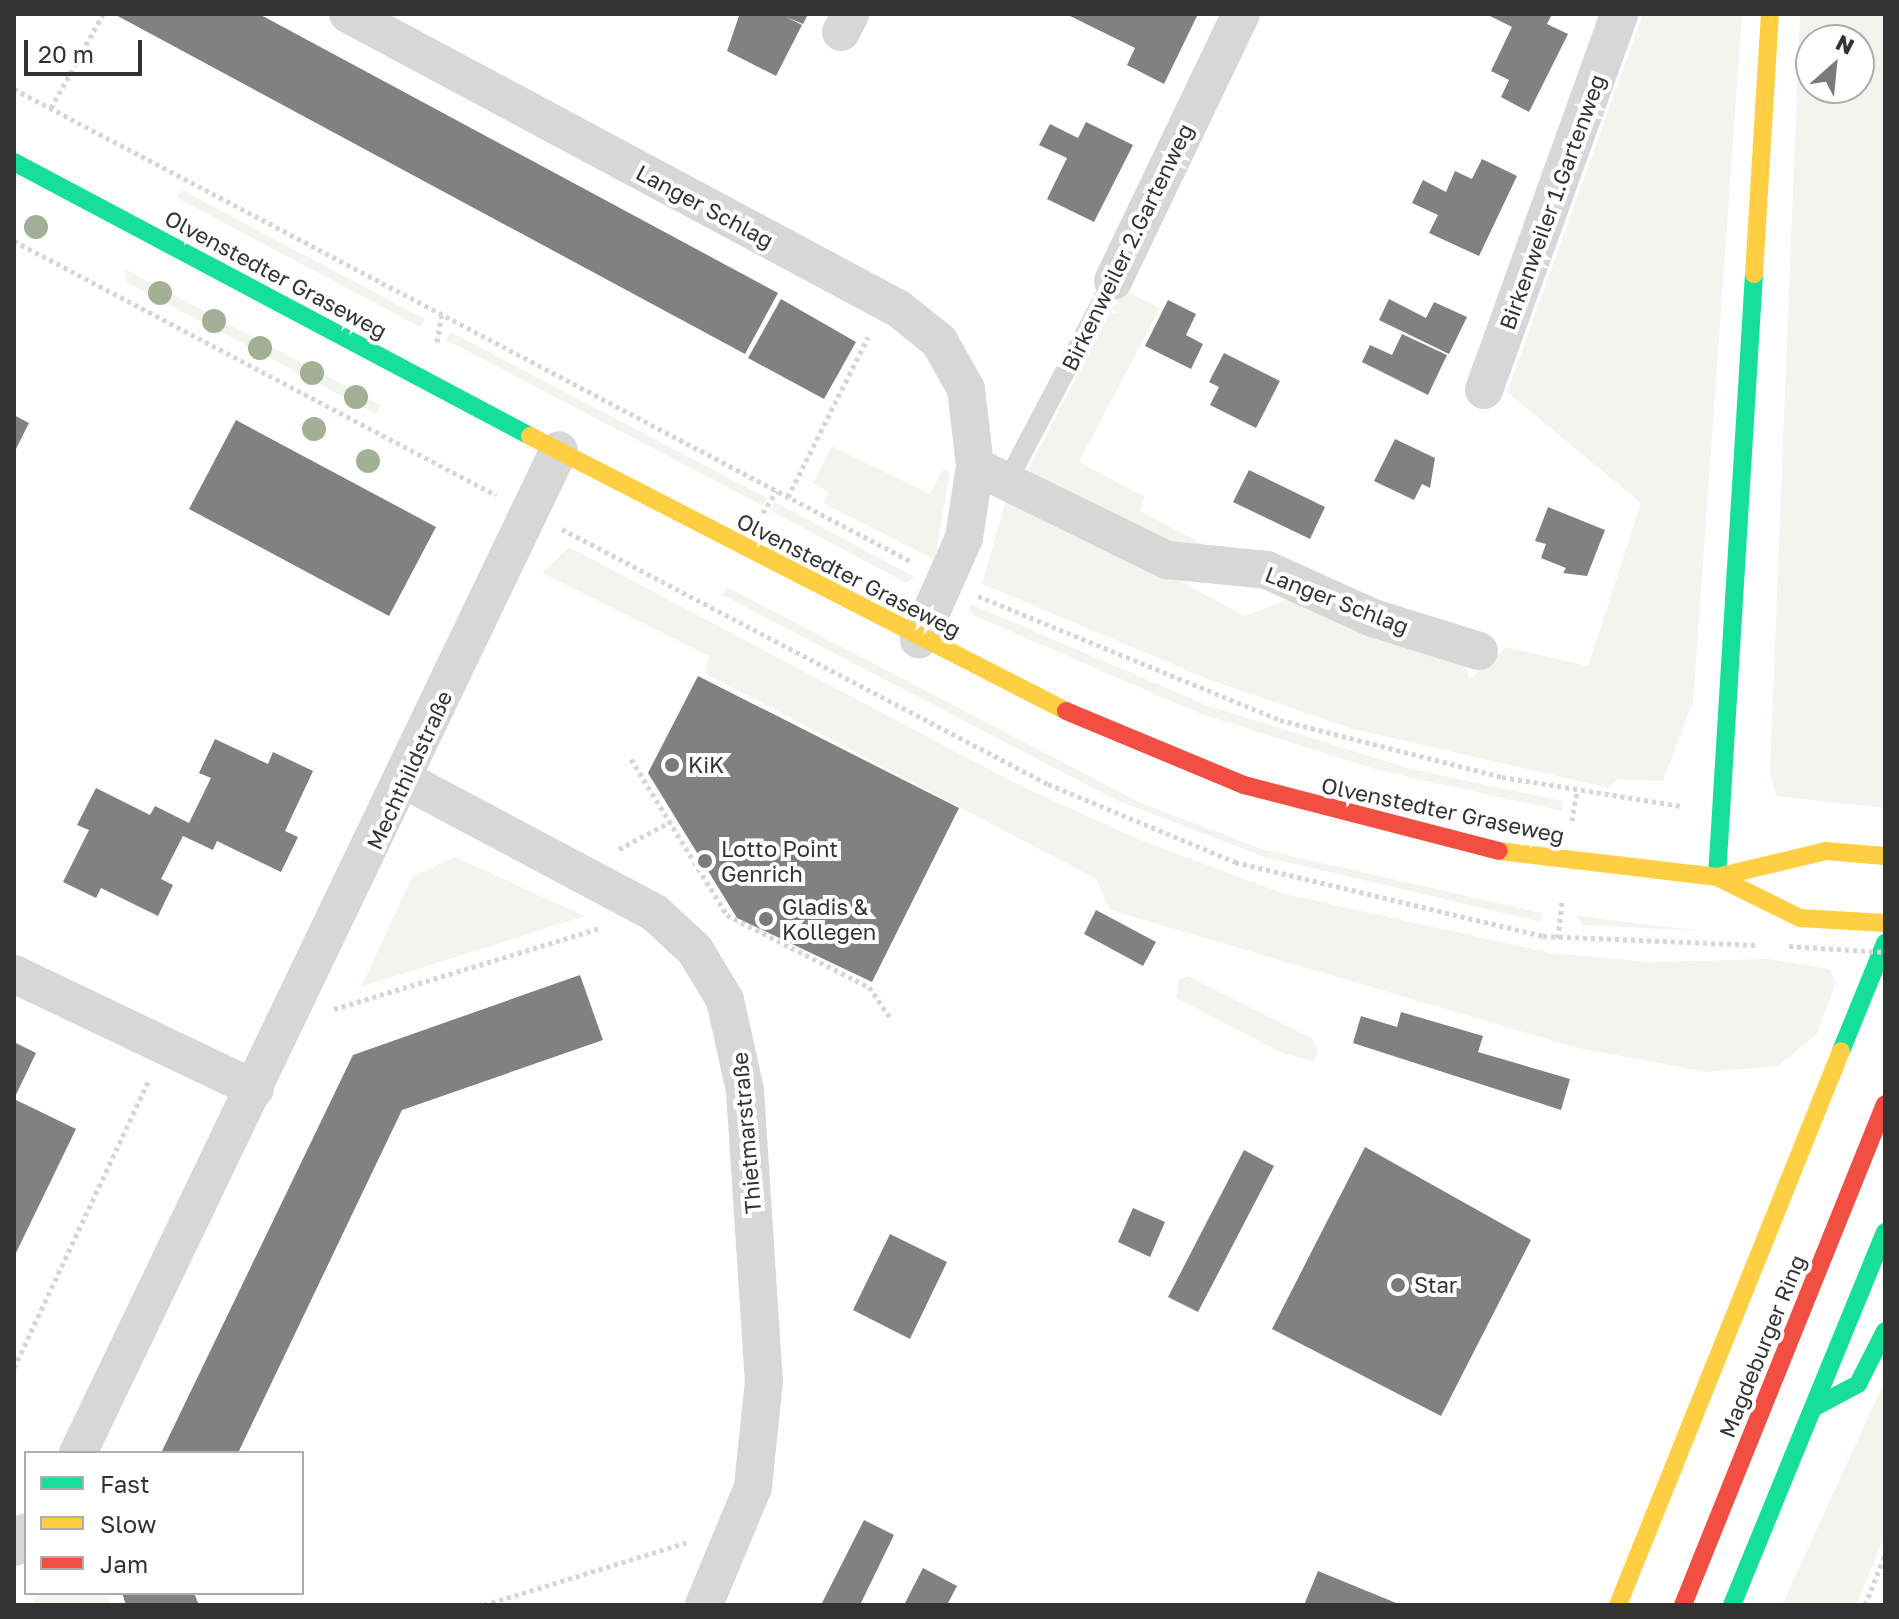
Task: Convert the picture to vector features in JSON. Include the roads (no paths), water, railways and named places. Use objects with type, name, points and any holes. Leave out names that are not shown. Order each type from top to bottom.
[{"type":"main road","points":[[1717,877],[1770,14]]},
{"type":"main road","name":"Olvenstedter Graseweg","points":[[14,162],[919,639],[1125,739],[1311,807],[1490,850],[1717,877]]},
{"type":"main road","points":[[1717,877],[1826,851],[1885,856]]},
{"type":"main road","points":[[1717,877],[1800,918],[1885,923]]},
{"type":"main road","points":[[1618,1605],[1885,943]]},
{"type":"main road","name":"Magdeburger Ring","points":[[1683,1605],[1885,1104]]},
{"type":"main road","points":[[1732,1605],[1885,1232]]},
{"type":"main road","points":[[1815,1407],[1858,1384],[1885,1331]]},
{"type":"street","name":"Langer Schlag","points":[[348,14],[919,322],[962,377],[992,472],[919,639]]},
{"type":"street","name":"Birkenweiler 2.Gartenweg","points":[[1113,281],[1241,14]]},
{"type":"street","name":"Birkenweiler 1.Gartenweg","points":[[1484,390],[1619,14]]},
{"type":"street","name":"Mechthildstraße","points":[[79,1451],[405,780],[559,450]]},
{"type":"street","name":"Langer Schlag","points":[[992,472],[1167,560],[1267,570],[1373,618],[1479,651]]},
{"type":"street","name":"Thietmarstraße","points":[[405,780],[655,913],[682,935],[716,982],[743,1077],[764,1380],[760,1446],[741,1525],[704,1605]]},
{"type":"street","points":[[14,974],[255,1089]]},
{"type":"lane","name":"Birkenweiler 2.Gartenweg","points":[[992,472],[1113,281]]},
{"type":"place","name":"KiK","points":[[672,765]]},
{"type":"place","name":"Lotto Point Genrich","points":[[705,861]]},
{"type":"place","name":"Gladis & Kollegen","points":[[766,919]]},
{"type":"place","name":"Star","points":[[1398,1285]]}]
